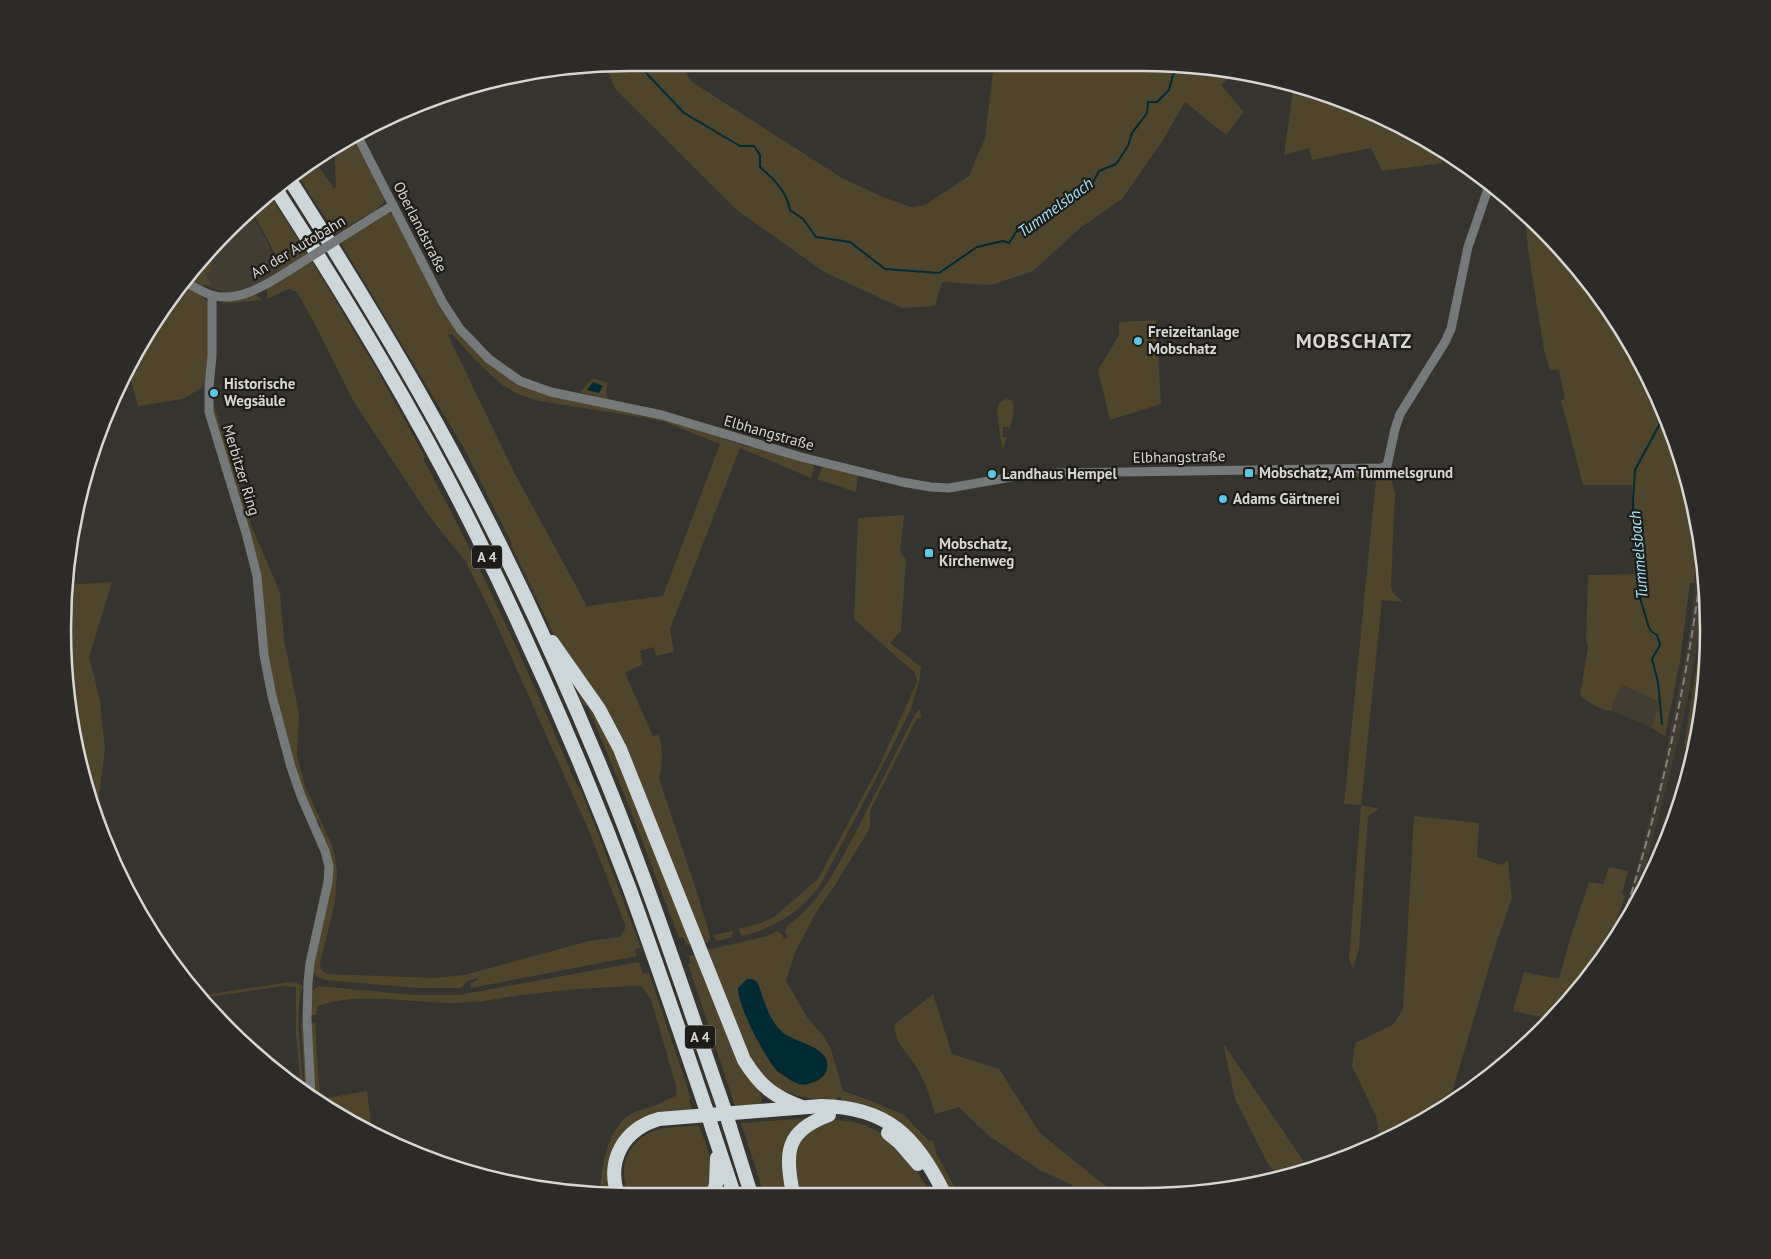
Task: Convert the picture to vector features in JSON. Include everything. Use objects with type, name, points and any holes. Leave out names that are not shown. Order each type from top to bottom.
[{"type":"highway","name":"A 4","points":[[293,185],[348,271],[419,392],[491,528],[534,616],[599,765],[641,872],[676,966],[749,1188]]},
{"type":"highway","name":"A 4","points":[[280,195],[333,278],[405,400],[476,534],[512,609],[568,734],[612,843],[650,946],[732,1188]]},
{"type":"highway","points":[[534,616],[599,709],[614,736],[744,1060],[753,1076],[777,1097],[802,1107]]},
{"type":"highway","points":[[615,1188],[614,1173],[617,1153],[628,1136],[646,1124],[659,1119],[802,1107],[840,1106],[862,1110],[896,1127],[910,1140],[941,1188]]},
{"type":"highway","points":[[624,1188],[621,1177],[624,1157],[632,1142],[648,1131],[667,1125],[812,1114],[855,1118],[892,1135],[916,1162],[933,1188]]},
{"type":"highway","points":[[792,1188],[789,1158],[791,1146],[796,1136],[804,1127],[829,1115]]},
{"type":"highway","points":[[715,1188],[718,1175],[717,1142]]},
{"type":"street","name":"Oberlandstraße","points":[[360,141],[443,303],[460,329]]},
{"type":"street","name":"Elbhangstraße","points":[[460,329],[485,355],[500,367],[520,381],[538,388],[662,415],[801,457],[902,482],[931,487],[949,488],[1018,476],[1048,473],[1381,468],[1387,466],[1400,414],[1446,342],[1451,329],[1468,247],[1487,192]]},
{"type":"street","name":"An der Autobahn","points":[[212,296],[225,298],[240,295],[273,280],[394,205]]},
{"type":"street","points":[[191,285],[212,296]]},
{"type":"street","name":"Merbitzer Ring","points":[[212,296],[212,356],[209,412],[246,533],[257,576],[264,655],[272,696],[293,774],[326,851],[328,866],[328,882],[310,963],[308,982],[306,1019],[310,1088]]},
{"type":"shaded area","points":[[684,71],[692,82],[842,178],[883,197],[911,207],[925,205],[969,176],[985,138],[993,71],[1142,71],[1214,76],[1228,78],[1221,85],[1244,112],[1226,135],[1185,102],[1163,140],[1122,199],[1080,228],[1033,271],[991,285],[942,282],[935,306],[902,308],[826,273],[738,211],[616,90],[608,72]]},
{"type":"shaded area","points":[[1293,92],[1355,114],[1388,129],[1441,158],[1442,163],[1382,171],[1371,148],[1312,160],[1309,148],[1284,155]]},
{"type":"shaded area","points":[[358,142],[385,198],[384,203],[368,216],[366,215],[336,234],[300,179],[318,166],[334,189],[336,187],[334,156]]},
{"type":"shaded area","points":[[273,200],[307,253],[278,274],[274,252],[255,216]]},
{"type":"shaded area","points":[[390,213],[394,215],[441,305],[506,376],[620,411],[635,412],[665,419],[748,447],[757,447],[812,462],[814,468],[811,478],[740,448],[670,629],[674,652],[656,656],[654,647],[640,651],[643,664],[625,673],[653,736],[659,735],[662,757],[659,779],[700,902],[710,936],[709,942],[704,942],[673,867],[552,631],[512,544],[465,450],[341,243],[384,214]],"holes":[[[452,334],[475,360],[501,384],[518,394],[539,401],[665,422],[720,444],[663,596],[587,606],[515,474],[448,335]]]},
{"type":"shaded area","points":[[253,218],[268,243],[278,274],[253,288],[239,292],[227,293],[194,281],[210,261]]},
{"type":"shaded area","points":[[1526,225],[1561,261],[1606,319],[1625,350],[1657,416],[1681,485],[1696,565],[1694,583],[1690,583],[1680,661],[1665,736],[1652,728],[1659,702],[1622,685],[1613,703],[1612,711],[1599,708],[1580,695],[1588,647],[1586,639],[1588,575],[1639,574],[1633,542],[1632,485],[1583,485],[1561,400],[1565,399],[1559,370],[1550,370],[1544,350]]},
{"type":"shaded area","points":[[212,259],[211,273],[208,273],[206,279],[210,280],[210,286],[202,285],[194,281]]},
{"type":"shaded area","points":[[312,261],[376,368],[425,457],[423,459],[503,618],[596,828],[641,948],[635,949],[637,956],[471,988],[470,984],[477,980],[477,978],[467,981],[461,988],[417,988],[327,980],[318,977],[314,972],[313,969],[331,885],[319,830],[321,827],[318,820],[315,821],[296,771],[276,696],[266,653],[262,594],[212,409],[211,396],[250,522],[280,593],[284,639],[299,714],[297,755],[305,786],[335,856],[337,871],[335,903],[320,963],[321,970],[327,974],[435,978],[464,975],[589,941],[620,937],[626,927],[589,831],[496,623],[465,561],[429,516],[352,399],[297,292],[288,289],[267,299],[267,288]]},
{"type":"shaded area","points":[[189,288],[201,295],[208,303],[210,339],[206,381],[201,388],[183,399],[138,406],[131,380],[165,319]]},
{"type":"shaded area","points":[[257,295],[262,300],[220,304],[225,302]]},
{"type":"shaded area","points":[[1156,320],[1161,404],[1110,420],[1098,370],[1119,335],[1119,322]]},
{"type":"shaded area","points":[[593,378],[608,383],[606,391],[608,399],[580,392]]},
{"type":"shaded area","points":[[1006,399],[1013,401],[1014,412],[1009,431],[1008,427],[1003,427],[1003,437],[1007,437],[1002,451],[997,409],[1000,402]]},
{"type":"shaded area","points":[[823,466],[858,474],[856,492],[817,479]]},
{"type":"shaded area","points":[[1383,471],[1391,479],[1395,493],[1391,586],[1393,593],[1403,602],[1382,600],[1361,805],[1344,804],[1376,480],[1374,477],[1289,477],[1289,473]]},
{"type":"shaded area","points":[[904,515],[900,552],[906,560],[901,631],[890,643],[921,667],[919,682],[911,709],[821,884],[796,911],[786,918],[766,928],[742,936],[738,929],[761,923],[774,917],[818,879],[878,768],[917,682],[915,673],[854,619],[858,518]]},
{"type":"shaded area","points":[[1697,575],[1700,628],[1689,693],[1645,869],[1624,911],[1662,773],[1687,648]]},
{"type":"shaded area","points":[[112,582],[89,657],[100,700],[105,749],[98,801],[90,774],[76,702],[71,630],[73,584]]},
{"type":"shaded area","points":[[1700,646],[1695,702],[1687,749],[1684,747]]},
{"type":"shaded area","points":[[1622,685],[1659,702],[1652,728],[1612,711],[1613,703]]},
{"type":"shaded area","points":[[576,687],[613,745],[692,944],[686,945],[683,937],[679,938],[627,801],[587,705],[584,706]]},
{"type":"shaded area","points":[[920,710],[921,718],[917,718],[870,811],[870,828],[815,914],[795,953],[786,981],[807,1017],[824,1037],[831,1049],[843,1091],[904,1115],[929,1141],[933,1140],[936,1153],[955,1188],[946,1188],[908,1130],[891,1116],[865,1105],[841,1100],[841,1097],[837,1097],[837,1100],[812,1098],[789,1093],[774,1086],[765,1079],[752,1062],[742,1041],[707,950],[767,936],[777,931],[782,934],[784,939],[788,938],[785,932],[786,927],[810,905],[836,868],[916,713]]},
{"type":"shaded area","points":[[1361,805],[1380,809],[1368,816],[1359,949],[1353,968],[1349,959]]},
{"type":"shaded area","points":[[1414,816],[1479,823],[1477,857],[1502,865],[1508,860],[1512,898],[1496,944],[1451,1094],[1421,1113],[1379,1134],[1376,1116],[1352,1066],[1355,1043],[1394,1024],[1403,1009]]},
{"type":"shaded area","points":[[1609,867],[1628,871],[1622,894],[1625,896],[1615,925],[1606,940],[1561,998],[1542,1018],[1513,1011],[1524,972],[1559,979],[1589,882],[1603,884]]},
{"type":"shaded area","points":[[733,931],[732,937],[717,941],[713,935]]},
{"type":"shaded area","points":[[696,955],[759,1088],[762,1100],[760,1105],[736,1109],[688,964],[691,963],[689,956]]},
{"type":"shaded area","points":[[639,962],[643,974],[649,973],[691,1099],[689,1100],[693,1113],[626,1134],[615,1188],[601,1187],[605,1155],[618,1126],[632,1114],[677,1095],[651,999],[642,987],[578,989],[453,1003],[356,999],[318,1006],[316,1015],[310,1015],[312,990],[319,986],[413,995],[459,995]]},
{"type":"shaded area","points":[[289,982],[303,986],[300,994],[299,1021],[303,1082],[300,1080],[296,1034],[296,987],[286,986],[209,997],[207,995]]},
{"type":"shaded area","points":[[933,994],[952,1054],[999,1069],[1040,1133],[1108,1188],[1074,1188],[1072,1185],[1040,1170],[989,1136],[959,1107],[935,1114],[923,1081],[897,1038],[894,1025]]},
{"type":"shaded area","points":[[315,1022],[320,1094],[315,1091],[310,1024]]},
{"type":"shaded area","points":[[301,1024],[303,1024],[306,1084],[304,1083]]},
{"type":"shaded area","points":[[1223,1043],[1305,1163],[1274,1172],[1267,1162],[1235,1099]]},
{"type":"shaded area","points":[[367,1091],[371,1124],[326,1098]]},
{"type":"shaded area","points":[[810,1118],[798,1128],[792,1188],[762,1188],[741,1123]]},
{"type":"shaded area","points":[[832,1120],[850,1121],[866,1126],[892,1142],[902,1152],[927,1188],[795,1188],[792,1169],[798,1137]]},
{"type":"shaded area","points":[[699,1125],[714,1168],[710,1188],[627,1188],[624,1175],[625,1165],[632,1147],[647,1134],[672,1127]]},
{"type":"water","points":[[593,382],[603,386],[599,393],[587,390]]},
{"type":"water","points":[[747,979],[757,982],[769,1014],[780,1030],[786,1035],[812,1046],[825,1056],[827,1063],[826,1072],[821,1078],[808,1084],[799,1084],[777,1071],[759,1043],[742,1007],[738,988]]},
{"type":"waterway","name":"Tummelsbach","points":[[645,71],[684,113],[740,146],[754,146],[760,155],[760,167],[779,186],[786,197],[790,210],[803,219],[816,237],[850,242],[885,269],[939,273],[977,247],[1003,241],[1009,243],[1016,232],[1040,217],[1052,213],[1063,204],[1071,192],[1092,184],[1099,171],[1116,164],[1128,146],[1132,133],[1147,113],[1148,102],[1157,102],[1169,90],[1176,72]]},
{"type":"waterway","name":"Tummelsbach","points":[[1660,424],[1635,470],[1633,501],[1634,545],[1641,573],[1638,591],[1649,628],[1657,635],[1660,645],[1652,659],[1658,682],[1662,724]]},
{"type":"railway","points":[[1628,904],[1648,837],[1671,744],[1681,697],[1699,590]]},
{"type":"place","name":"Freizeitanlage Mobschatz","points":[[1138,341]]},
{"type":"place","name":"Historische Wegsäule","points":[[214,393]]},
{"type":"place","name":"Mobschatz, Am Tummelsgrund","points":[[1249,473]]},
{"type":"place","name":"Landhaus Hempel","points":[[992,474]]},
{"type":"place","name":"Adams Gärtnerei","points":[[1223,499]]},
{"type":"place","name":"Mobschatz, Kirchenweg","points":[[929,553]]},
{"type":"district","name":"MOBSCHATZ","points":[[1354,341]]}]
